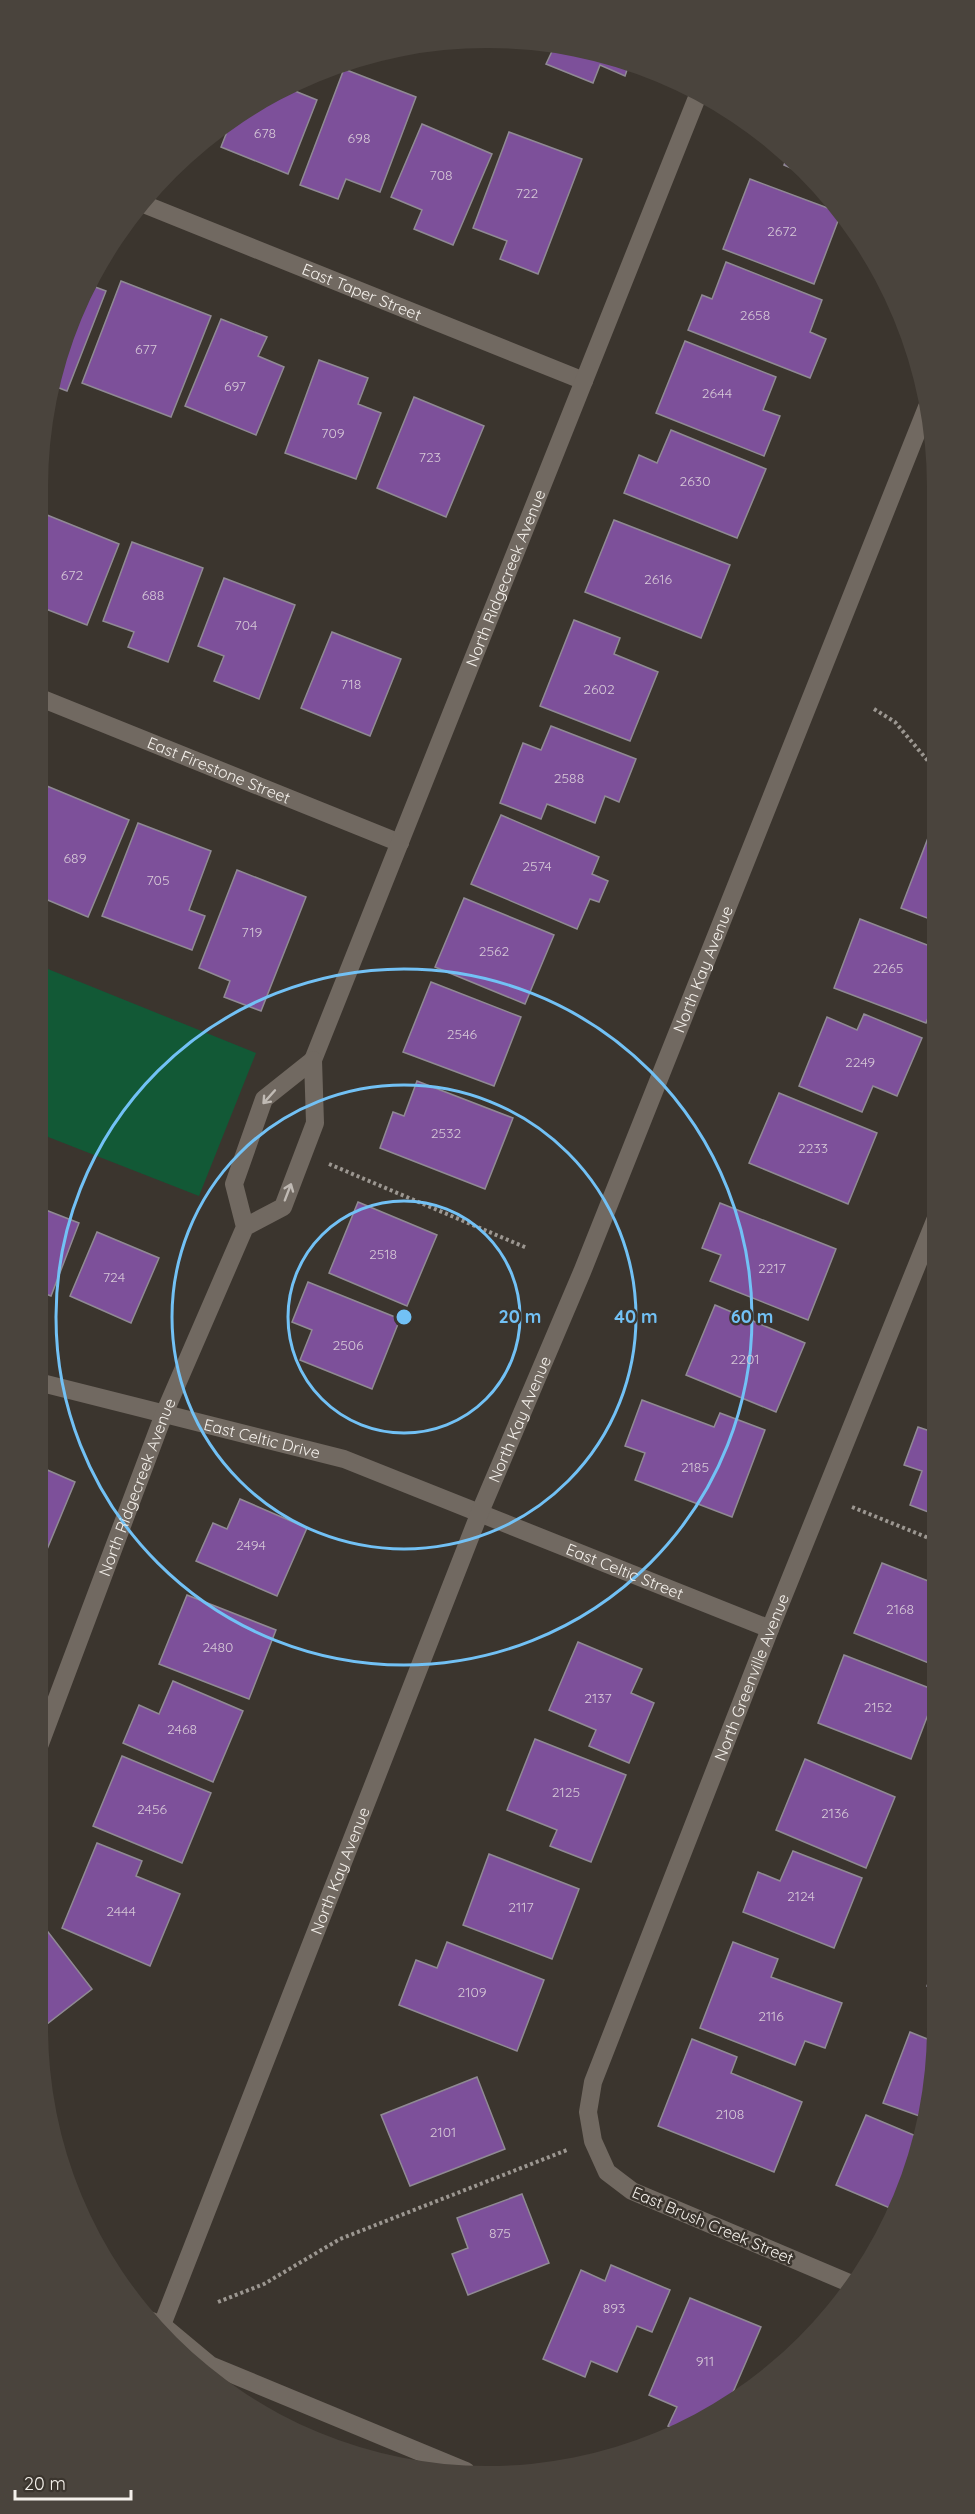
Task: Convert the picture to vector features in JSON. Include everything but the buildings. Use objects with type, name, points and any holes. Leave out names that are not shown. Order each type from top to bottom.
[{"type":"street","name":"North Ridgecreek Avenue","points":[[245,1227],[283,1208],[315,1123],[313,1060],[696,101]]},
{"type":"street","name":"East Taper Street","points":[[151,206],[584,381]]},
{"type":"street","name":"North Kay Avenue","points":[[159,2318],[480,1512],[582,1272],[922,420]]},
{"type":"street","name":"East Firestone Street","points":[[48,701],[399,843]]},
{"type":"street","name":"North Ridgecreek Avenue","points":[[48,1722],[164,1414],[245,1227],[234,1184],[264,1099],[313,1060]]},
{"type":"street","name":"North Greenville Avenue","points":[[593,2141],[588,2112],[592,2082],[770,1629],[927,1240]]},
{"type":"street","name":"East Celtic Drive","points":[[48,1385],[344,1459],[480,1512]]},
{"type":"street","name":"East Celtic Street","points":[[480,1512],[770,1629]]},
{"type":"street","name":"East Brush Creek Street","points":[[593,2141],[607,2172],[632,2192],[845,2281]]},
{"type":"street","points":[[195,2354],[210,2365],[449,2464]]},
{"type":"path","points":[[874,709],[895,722],[927,760]]},
{"type":"path","points":[[303,1153],[527,1248]]},
{"type":"path","points":[[852,1507],[927,1537]]},
{"type":"path","points":[[218,2302],[264,2284],[340,2239],[593,2141]]},
{"type":"green space","points":[[48,969],[256,1053],[199,1196],[48,1137]]}]
